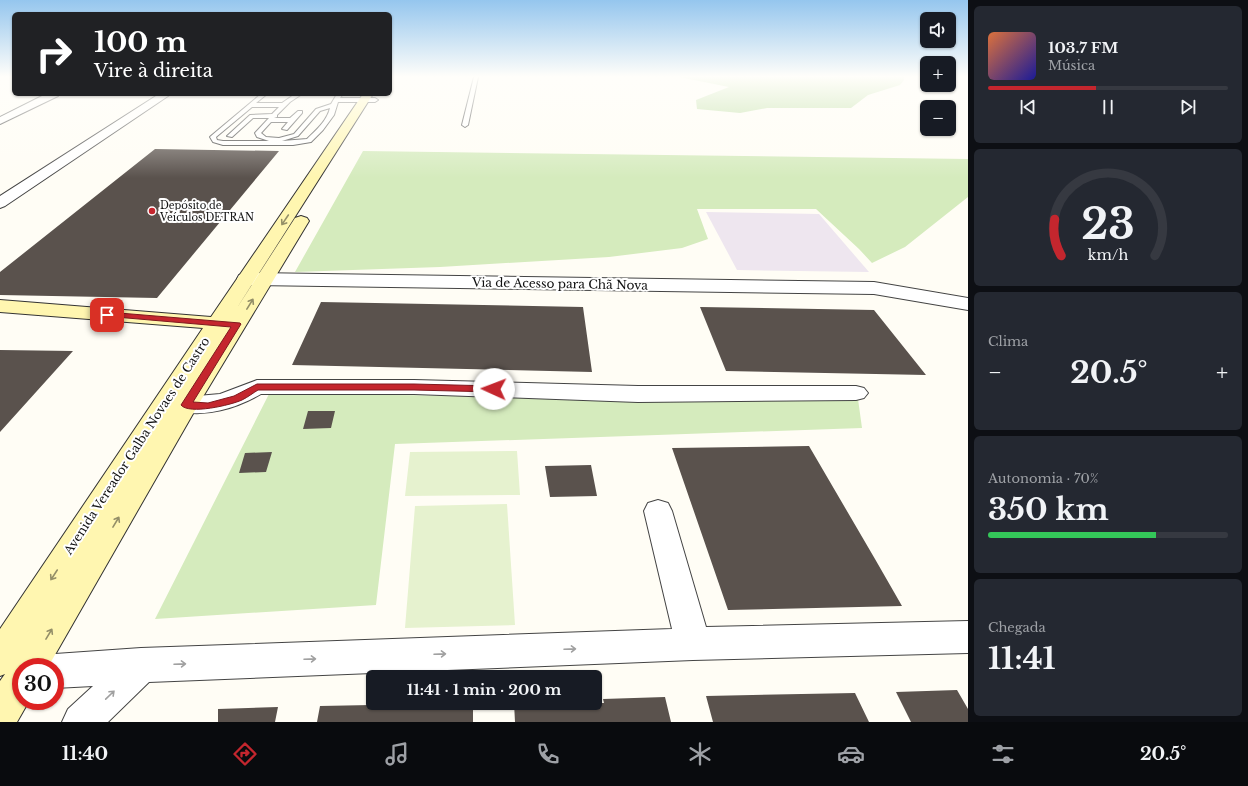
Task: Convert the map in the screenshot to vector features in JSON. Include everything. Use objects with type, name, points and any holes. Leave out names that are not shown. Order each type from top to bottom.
[{"type":"street","points":[[0,121],[21,111]]},
{"type":"street","points":[[0,203],[141,111]]},
{"type":"street","name":"Avenida Vereador Galba Novaes de Castro","points":[[0,659],[227,324],[363,111]]},
{"type":"street","name":"Via de Acesso para Chã Nova","points":[[256,279],[874,288],[968,304]]},
{"type":"street","points":[[0,306],[227,324]]},
{"type":"street","name":"Avenida Vereador Galba Novaes de Castro","points":[[34,658],[186,405],[227,324]]},
{"type":"street","points":[[186,405],[208,406],[238,398],[257,387],[414,387],[638,394],[856,393]]},
{"type":"street","points":[[658,511],[693,644]]},
{"type":"street","points":[[64,670],[141,665],[693,644],[968,637]]},
{"type":"street","points":[[81,722],[141,665]]},
{"type":"street","points":[[0,715],[12,695]]},
{"type":"lane","points":[[245,111],[213,137],[215,141],[223,143],[309,141],[318,111]]},
{"type":"lane","points":[[230,136],[257,111]]},
{"type":"lane","points":[[280,111],[258,133],[259,136],[265,139],[279,140],[296,135],[312,128],[331,115],[332,111]]},
{"type":"lane","points":[[465,124],[468,111]]},
{"type":"lane","points":[[285,129],[300,112]]},
{"type":"lane","points":[[252,116],[292,120]]},
{"type":"shaded area","points":[[706,212],[819,214],[869,272],[737,270]]},
{"type":"green space","points":[[715,111],[752,111],[740,113]]},
{"type":"green space","points":[[363,151],[968,159],[968,197],[905,247],[872,263],[816,209],[697,209],[708,239],[682,248],[609,257],[440,267],[295,272]]},
{"type":"green space","points":[[269,394],[858,399],[862,428],[395,444],[376,605],[155,619]]},
{"type":"green space","points":[[517,451],[520,495],[405,496],[410,452]]},
{"type":"green space","points":[[507,504],[515,625],[405,628],[415,506]]},
{"type":"building","name":"Depósito de Veículos DETRAN","points":[[155,149],[279,151],[157,298],[0,295],[0,272]]},
{"type":"building","points":[[321,302],[583,307],[592,372],[292,365]]},
{"type":"building","points":[[700,307],[874,310],[926,375],[726,371]]},
{"type":"building","points":[[0,350],[73,351],[0,432]]},
{"type":"building","points":[[308,411],[335,411],[331,428],[303,429]]},
{"type":"building","points":[[809,446],[902,606],[728,610],[672,448]]},
{"type":"building","points":[[272,452],[266,472],[239,473],[245,453]]},
{"type":"building","points":[[591,465],[597,496],[550,497],[545,466]]},
{"type":"building","points":[[957,690],[968,709],[968,722],[911,722],[896,692]]},
{"type":"building","points":[[855,693],[869,722],[713,722],[706,696]]},
{"type":"building","points":[[665,697],[671,722],[515,722],[514,710],[602,710],[602,703],[604,703],[603,699]]},
{"type":"building","points":[[366,705],[366,710],[473,710],[473,722],[317,722],[320,706]]},
{"type":"building","points":[[278,707],[275,722],[218,722],[218,709]]},
{"type":"place","name":"Depósito de Veículos DETRAN","points":[[152,211]]},
{"type":"route","points":[[107,315],[237,324],[186,405],[208,406],[238,398],[257,387],[414,387],[494,389]]}]
